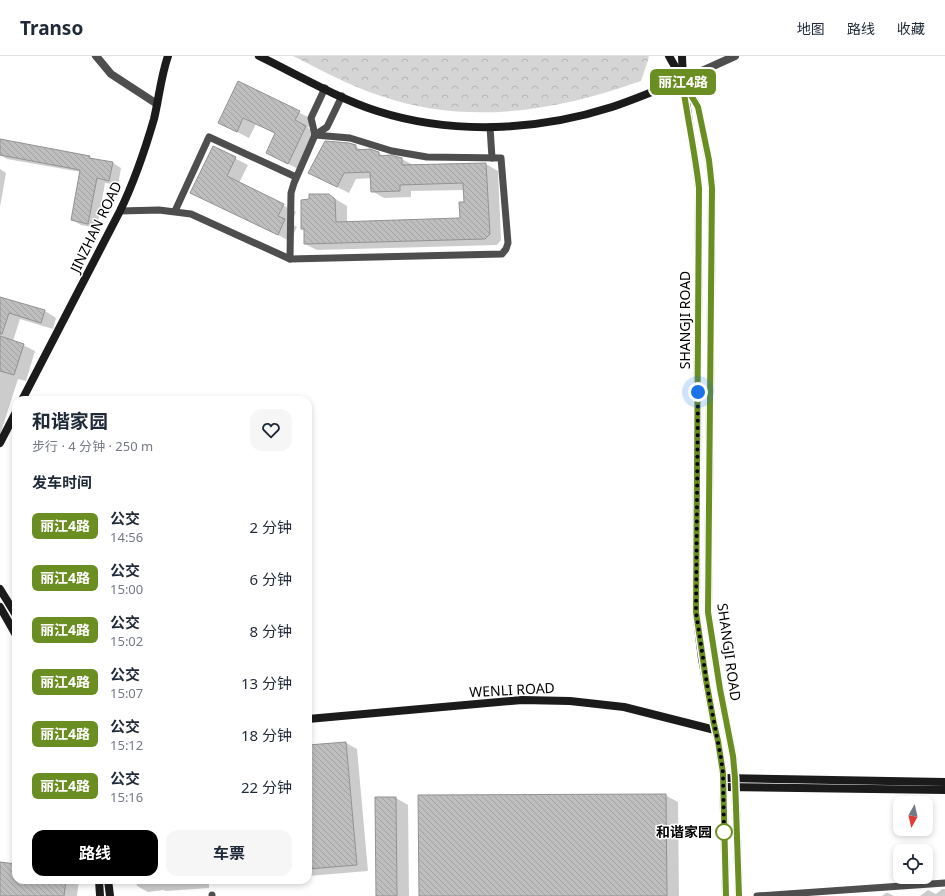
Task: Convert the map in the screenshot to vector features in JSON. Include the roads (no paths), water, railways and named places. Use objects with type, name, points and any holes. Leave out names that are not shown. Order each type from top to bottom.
[{"type":"main road","points":[[163,56],[164,68]]},
{"type":"main road","name":"JINZHAN ROAD","points":[[24,396],[120,211],[139,165],[157,104],[164,68],[168,56]]},
{"type":"main road","points":[[259,56],[342,96],[376,110],[418,121],[447,125],[490,127],[534,124],[587,114],[613,107],[682,80]]},
{"type":"main road","name":"SHANGJI ROAD","points":[[669,56],[698,107],[708,154],[712,188],[708,612],[720,689],[733,756],[739,896]]},
{"type":"main road","name":"SHANGJI ROAD","points":[[682,56],[682,80],[699,188],[696,612],[703,665],[721,758],[723,778],[726,896]]},
{"type":"main road","points":[[0,443],[12,420]]},
{"type":"main road","points":[[0,589],[12,608]]},
{"type":"main road","points":[[0,607],[12,628]]},
{"type":"main road","name":"WENLI ROAD","points":[[312,719],[522,700],[546,700],[624,707],[715,730]]},
{"type":"main road","points":[[723,778],[735,782],[945,790]]},
{"type":"main road","points":[[723,787],[735,782],[945,782]]},
{"type":"main road","points":[[98,884],[100,896]]},
{"type":"main road","points":[[108,884],[110,896]]},
{"type":"street","points":[[96,56],[110,74],[157,104]]},
{"type":"street","points":[[682,80],[726,58],[735,56]]},
{"type":"lane","points":[[315,134],[311,118],[325,88]]},
{"type":"lane","points":[[290,259],[291,193],[296,177],[315,134],[327,127],[342,96]]},
{"type":"lane","points":[[490,127],[492,158]]},
{"type":"lane","points":[[120,211],[175,211],[191,214],[290,259],[502,254],[506,249],[508,243],[501,158],[427,158],[392,151],[350,138],[315,134]]},
{"type":"lane","points":[[175,211],[209,137],[296,177]]},
{"type":"lane","points":[[758,896],[813,894],[945,883]]},
{"type":"place","name":"和谐家园","points":[[724,832]]}]
